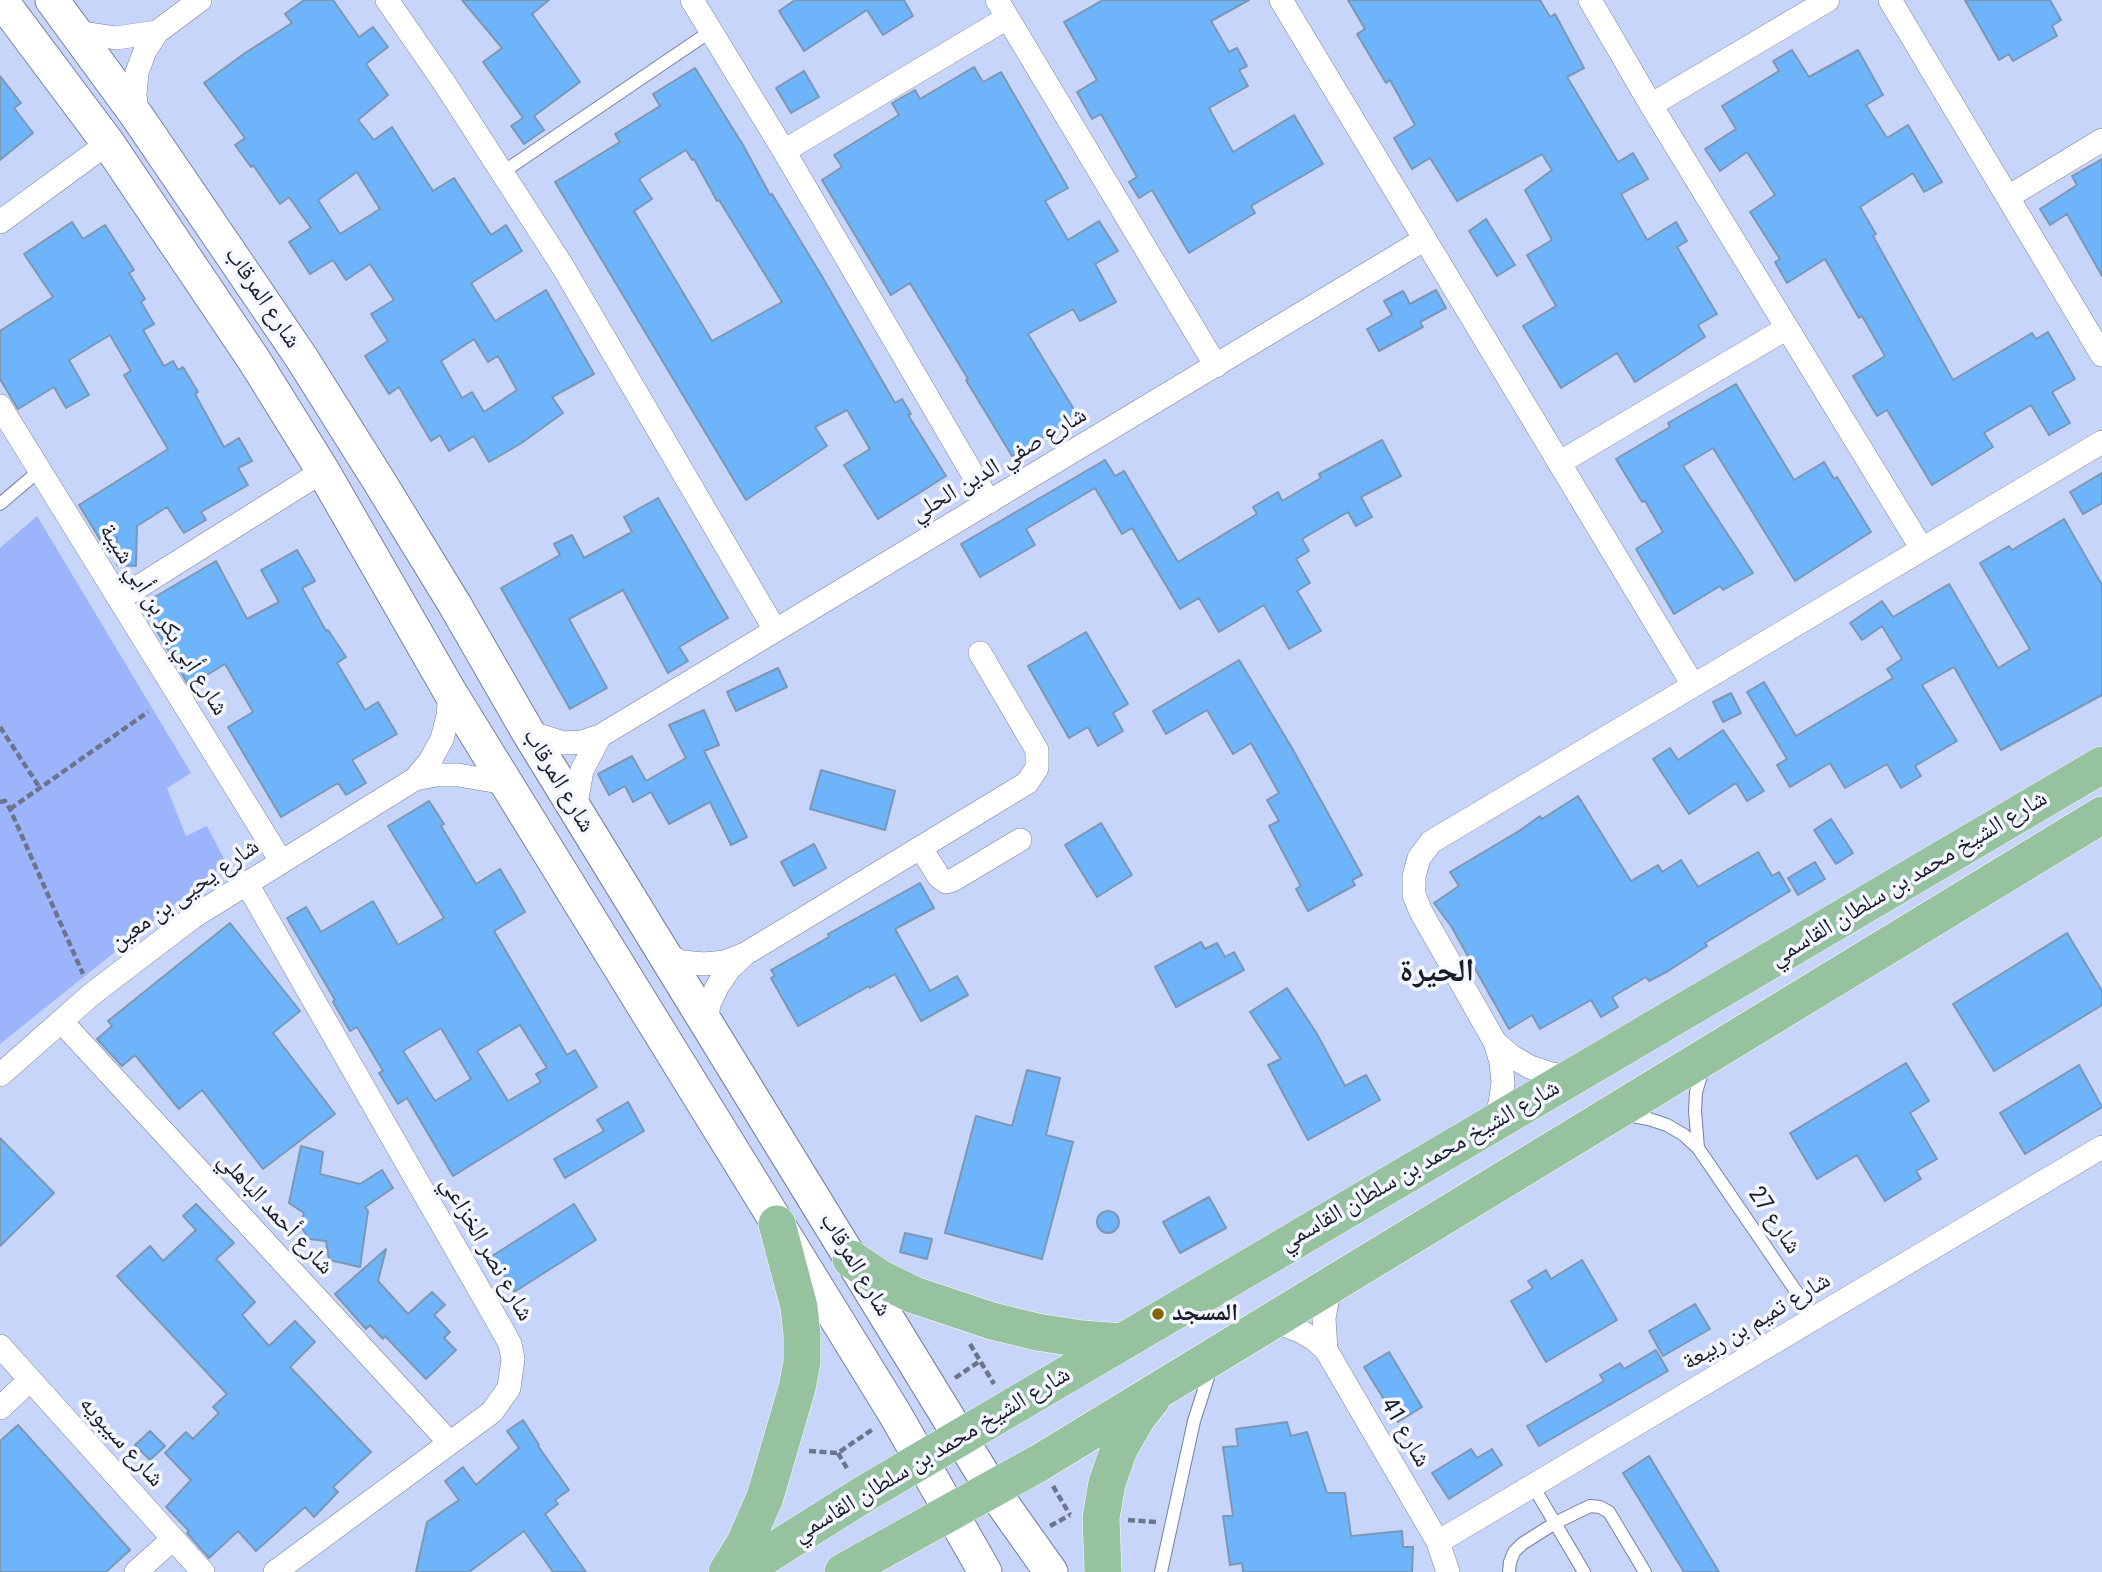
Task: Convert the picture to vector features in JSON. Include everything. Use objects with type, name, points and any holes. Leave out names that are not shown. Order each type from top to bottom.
[{"type":"main road","name":"شارع المرقاب","points":[[1,0],[108,143],[254,360],[323,471],[450,692],[777,1223],[985,1572]]},
{"type":"main road","name":"شارع المرقاب","points":[[52,0],[221,236],[309,368],[455,605],[575,810],[992,1489],[1051,1572]]},
{"type":"main road","name":"شارع الشيخ محمد بن سلطان القاسمي","points":[[740,1572],[960,1437],[2102,765]]},
{"type":"main road","points":[[2068,835],[2079,817],[2102,799]]},
{"type":"main road","name":"شارع الشيخ محمد بن سلطان القاسمي","points":[[843,1572],[1040,1463],[2102,815]]},
{"type":"main road","points":[[727,1572],[745,1543],[765,1497],[802,1362],[799,1307],[777,1223]]},
{"type":"main road","points":[[851,1259],[881,1279],[914,1295],[992,1321],[1037,1332],[1122,1342]]},
{"type":"main road","points":[[1103,1572],[1101,1518],[1107,1483],[1119,1449],[1137,1418],[1159,1390]]},
{"type":"street","points":[[137,116],[137,72],[145,51],[157,32],[200,0]]},
{"type":"street","points":[[387,0],[503,172],[620,363],[775,631]]},
{"type":"street","points":[[692,0],[784,151],[989,502]]},
{"type":"street","points":[[1281,0],[1693,685]]},
{"type":"street","points":[[1590,0],[1651,105],[1922,549]]},
{"type":"street","points":[[1651,105],[1828,0]]},
{"type":"street","points":[[1890,0],[2102,355]]},
{"type":"street","points":[[784,151],[1002,9],[1216,366]]},
{"type":"street","points":[[76,32],[116,38],[157,32]]},
{"type":"street","points":[[2008,197],[2102,140]]},
{"type":"street","points":[[0,222],[108,143]]},
{"type":"street","name":"شارع صفي الدين الحلي","points":[[528,732],[564,743],[600,736],[1425,239]]},
{"type":"street","points":[[1559,463],[1787,328]]},
{"type":"street","name":"شارع أبي بكر بن أبي شيبة","points":[[0,406],[281,861]]},
{"type":"street","points":[[1492,1124],[1500,1104],[1503,1083],[1495,1042],[1414,895],[1414,876],[1419,858],[1431,842],[2102,442]]},
{"type":"street","points":[[119,599],[323,471]]},
{"type":"street","points":[[664,954],[682,962],[704,964],[725,962],[745,954],[1027,783],[1037,768],[1037,750],[981,653]]},
{"type":"street","name":"شارع يحيى بن معين","points":[[0,1075],[92,994],[173,932],[246,881],[415,779],[430,761],[442,739],[450,692]]},
{"type":"street","points":[[575,810],[582,770],[600,736]]},
{"type":"street","name":"شارع يحيى بن معين","points":[[415,779],[458,775],[506,783]]},
{"type":"street","points":[[921,849],[939,877],[946,882],[1020,840]]},
{"type":"street","name":"شارع نصر الخزاعي","points":[[246,881],[510,1344],[513,1373],[509,1388],[492,1412],[275,1572]]},
{"type":"street","points":[[706,1023],[709,1004],[718,985],[730,968],[745,954]]},
{"type":"street","name":"شارع أحمد الباهلي","points":[[61,1021],[450,1443]]},
{"type":"street","points":[[1495,1042],[1530,1068],[1572,1077]]},
{"type":"street","name":"شارع تميم بن ربيعة","points":[[1438,1542],[2102,1147]]},
{"type":"street","name":"شارع 41","points":[[1326,1350],[1324,1318],[1330,1286]]},
{"type":"street","name":"شارع 41","points":[[1268,1324],[1284,1325],[1300,1331],[1326,1350],[1438,1542],[1448,1572]]},
{"type":"street","name":"شارع سيبويه","points":[[0,1346],[203,1572]]},
{"type":"street","points":[[0,1408],[30,1380]]},
{"type":"street","points":[[136,1572],[173,1539]]},
{"type":"lane","points":[[503,172],[712,30]]},
{"type":"lane","points":[[0,504],[40,471]]},
{"type":"lane","points":[[1698,1148],[1695,1129],[1696,1092],[1707,1057]]},
{"type":"lane","name":"شارع 27","points":[[1611,1115],[1650,1119],[1667,1125],[1698,1148],[1815,1319]]},
{"type":"lane","points":[[1161,1572],[1199,1403],[1219,1352]]},
{"type":"lane","points":[[1533,1486],[1584,1572]]},
{"type":"lane","points":[[1509,1572],[1514,1552],[1555,1523],[1590,1506],[1609,1512],[1645,1572]]},
{"type":"path","points":[[10,809],[148,712]]},
{"type":"path","points":[[0,727],[40,788]]},
{"type":"path","points":[[0,802],[5,801],[10,809],[92,994]]},
{"type":"path","points":[[1027,1539],[1070,1515],[1172,1522]]},
{"type":"shaded area","points":[[37,516],[191,773],[167,788],[186,836],[207,826],[226,863],[0,1044],[0,548]]},
{"type":"building","points":[[304,0],[333,0],[359,37],[373,27],[388,47],[366,64],[388,95],[358,120],[374,140],[392,127],[433,191],[454,178],[491,235],[506,225],[522,251],[471,283],[495,321],[546,290],[594,374],[552,397],[563,413],[520,444],[489,462],[474,436],[449,451],[440,435],[431,441],[399,387],[389,394],[365,356],[388,341],[371,314],[394,300],[370,264],[346,280],[333,260],[310,274],[289,242],[311,228],[289,197],[280,204],[253,165],[251,167],[235,145],[245,138],[204,83],[292,23],[285,14]],"holes":[[[357,172],[380,209],[340,234],[318,200]],[[474,339],[488,362],[498,356],[517,390],[484,412],[472,392],[462,398],[441,361]]]},
{"type":"building","points":[[462,0],[549,0],[532,14],[580,82],[534,116],[544,130],[524,144],[511,126],[523,118],[483,62],[502,48]]},
{"type":"building","points":[[795,0],[904,0],[913,16],[883,35],[867,10],[804,51],[779,11]]},
{"type":"building","points":[[1103,0],[1249,0],[1211,21],[1229,52],[1237,48],[1247,66],[1239,70],[1248,86],[1209,108],[1233,152],[1294,115],[1323,164],[1251,206],[1255,213],[1189,253],[1152,190],[1139,198],[1129,182],[1137,177],[1101,114],[1092,119],[1077,92],[1097,80],[1064,22]]},
{"type":"building","points":[[1348,0],[1540,0],[1550,17],[1555,14],[1584,68],[1567,77],[1618,162],[1633,153],[1648,179],[1621,194],[1647,240],[1676,222],[1687,241],[1677,247],[1717,314],[1698,325],[1705,337],[1635,382],[1617,353],[1561,388],[1523,326],[1556,306],[1527,255],[1552,240],[1525,190],[1552,170],[1542,154],[1457,201],[1430,158],[1412,169],[1394,138],[1415,125],[1390,80],[1386,83],[1357,34],[1365,29]]},
{"type":"building","points":[[1965,0],[2050,0],[2061,20],[2052,26],[2057,36],[2013,61],[2009,54],[1999,60]]},
{"type":"building","points":[[1792,50],[1809,77],[1858,50],[1883,95],[1866,105],[1887,138],[1908,125],[1942,182],[1924,192],[1913,173],[1860,207],[1876,234],[1873,236],[1953,380],[2032,333],[2036,339],[2048,332],[2075,379],[2052,392],[2070,423],[2049,435],[2031,405],[1984,433],[1993,447],[1932,485],[1887,410],[1877,416],[1853,376],[1885,356],[1862,316],[1859,318],[1825,259],[1787,283],[1775,262],[1780,259],[1750,212],[1775,195],[1747,152],[1720,171],[1705,149],[1736,129],[1722,106],[1779,71],[1773,61]]},
{"type":"building","points":[[974,67],[983,82],[1001,72],[1068,188],[1045,201],[1068,240],[1099,221],[1118,251],[1095,264],[1116,302],[1080,321],[1073,309],[1028,334],[1078,416],[1012,456],[910,283],[891,295],[822,180],[842,167],[834,155],[899,115],[892,103],[915,90],[920,99]]},
{"type":"building","points":[[695,68],[820,273],[895,403],[902,399],[911,414],[908,415],[946,476],[878,519],[844,465],[870,449],[847,410],[815,427],[827,446],[746,500],[555,182],[620,142],[615,134],[660,106],[653,94]],"holes":[[[686,150],[692,160],[694,159],[717,201],[719,200],[782,302],[712,341],[634,211],[652,199],[639,179]]]},
{"type":"building","points":[[804,71],[819,97],[791,113],[776,88]]},
{"type":"building","points":[[0,76],[21,103],[14,108],[33,133],[0,160]]},
{"type":"building","points":[[2102,159],[2102,276],[2067,214],[2050,225],[2040,209],[2077,185],[2072,176]]},
{"type":"building","points":[[1486,219],[1515,265],[1497,276],[1469,231]]},
{"type":"building","points":[[72,222],[83,239],[105,225],[134,270],[129,273],[145,299],[141,302],[154,324],[143,330],[164,366],[173,361],[178,370],[183,367],[224,447],[239,438],[252,461],[238,468],[248,485],[201,512],[206,520],[184,533],[167,507],[137,526],[136,566],[117,565],[117,537],[104,546],[79,505],[168,449],[124,375],[131,371],[110,335],[69,360],[89,395],[66,408],[54,387],[18,409],[0,379],[0,331],[53,297],[24,254]]},
{"type":"building","points":[[1436,290],[1446,308],[1420,322],[1423,327],[1379,351],[1367,329],[1392,315],[1384,301],[1403,291],[1410,304]]},
{"type":"building","points":[[1736,384],[1794,480],[1824,462],[1834,479],[1837,477],[1871,532],[1795,581],[1713,448],[1683,466],[1753,573],[1723,590],[1720,586],[1674,614],[1636,549],[1663,532],[1616,459],[1670,427],[1668,423]]},
{"type":"building","points":[[1382,440],[1401,476],[1361,497],[1372,517],[1356,526],[1348,512],[1302,539],[1309,551],[1296,559],[1310,583],[1297,591],[1321,631],[1289,649],[1264,605],[1219,632],[1199,598],[1180,609],[1132,528],[1122,534],[1095,488],[1026,529],[1035,545],[980,577],[961,544],[1105,460],[1115,476],[1124,471],[1178,562],[1257,514],[1253,507],[1278,492],[1282,501],[1321,478],[1319,474]]},
{"type":"building","points":[[2102,473],[2102,503],[2083,514],[2070,492]]},
{"type":"building","points":[[658,498],[728,618],[679,647],[688,661],[668,673],[623,590],[569,619],[607,688],[570,709],[501,588],[560,555],[554,544],[572,535],[584,558],[632,532],[624,517]]},
{"type":"building","points":[[2064,519],[2102,585],[2102,695],[2001,750],[1954,667],[1922,685],[1957,741],[1915,766],[1921,776],[1901,788],[1887,764],[1845,788],[1830,763],[1790,787],[1777,765],[1787,759],[1747,692],[1764,682],[1796,736],[1893,678],[1887,669],[1902,659],[1882,626],[1862,640],[1850,623],[1882,601],[1893,617],[1949,584],[1998,668],[2030,649],[1980,563],[2009,546],[2012,550]]},
{"type":"building","points":[[297,550],[315,581],[302,588],[326,631],[328,630],[346,657],[337,663],[365,710],[378,702],[397,734],[352,760],[366,783],[346,795],[338,783],[281,817],[228,727],[253,712],[225,664],[189,686],[144,609],[155,603],[153,598],[216,561],[247,619],[279,602],[261,570]]},
{"type":"building","points":[[1086,632],[1128,704],[1113,713],[1123,731],[1098,746],[1088,727],[1069,738],[1028,666]]},
{"type":"building","points":[[1239,660],[1292,748],[1362,875],[1352,880],[1355,885],[1308,911],[1296,889],[1301,886],[1269,826],[1279,821],[1267,800],[1279,793],[1251,743],[1233,754],[1207,710],[1166,734],[1153,711]]},
{"type":"building","points":[[778,668],[787,687],[736,711],[727,692]]},
{"type":"building","points":[[1731,693],[1741,713],[1723,722],[1713,702]]},
{"type":"building","points":[[704,710],[719,745],[704,751],[747,837],[731,845],[710,802],[669,824],[651,792],[633,802],[625,786],[609,795],[598,774],[632,756],[646,781],[686,758],[669,725]]},
{"type":"building","points":[[1723,730],[1764,791],[1747,801],[1736,783],[1689,814],[1653,759],[1670,748],[1678,760]]},
{"type":"building","points":[[821,770],[895,791],[885,830],[810,809]]},
{"type":"building","points":[[1578,796],[1631,881],[1658,865],[1662,872],[1681,860],[1698,887],[1758,852],[1772,876],[1779,872],[1790,891],[1705,943],[1707,946],[1668,971],[1649,981],[1646,977],[1612,997],[1618,1007],[1601,1017],[1591,1000],[1540,1029],[1532,1015],[1509,1029],[1451,926],[1434,903],[1459,886],[1450,872],[1540,816],[1542,819]]},
{"type":"building","points":[[429,801],[476,884],[500,869],[525,912],[494,931],[567,1055],[575,1050],[597,1087],[453,1176],[407,1098],[398,1104],[379,1073],[383,1071],[357,1027],[350,1031],[287,918],[306,907],[321,932],[373,901],[398,945],[444,918],[388,826]],"holes":[[[520,1025],[547,1068],[536,1074],[541,1082],[508,1101],[477,1051]],[[441,1028],[471,1079],[435,1101],[403,1051]]]},
{"type":"building","points":[[1831,819],[1853,853],[1836,864],[1814,830]]},
{"type":"building","points":[[1101,823],[1132,875],[1097,897],[1065,845]]},
{"type":"building","points":[[814,844],[826,868],[794,886],[781,862]]},
{"type":"building","points":[[1815,862],[1825,879],[1798,895],[1788,878]]},
{"type":"building","points":[[920,883],[934,908],[895,929],[930,991],[957,976],[968,995],[921,1021],[895,974],[798,1026],[771,978],[775,976],[771,970],[829,937],[828,934]]},
{"type":"building","points":[[230,923],[300,1011],[273,1033],[335,1114],[263,1169],[202,1090],[179,1109],[135,1055],[122,1066],[97,1039],[112,1026],[108,1021]]},
{"type":"building","points":[[2067,933],[2102,991],[2102,1005],[1994,1071],[1953,1004]]},
{"type":"building","points":[[1201,942],[1205,949],[1217,943],[1225,957],[1234,952],[1244,970],[1176,1007],[1155,967]]},
{"type":"building","points":[[1287,988],[1317,1034],[1345,1086],[1366,1075],[1380,1100],[1308,1140],[1268,1065],[1281,1059],[1250,1012]]},
{"type":"building","points":[[1906,1063],[1929,1101],[1910,1113],[1937,1159],[1916,1171],[1921,1179],[1885,1201],[1857,1155],[1817,1179],[1790,1133]]},
{"type":"building","points":[[2079,1065],[2102,1107],[2025,1154],[2000,1113]]},
{"type":"building","points":[[1027,1070],[1060,1078],[1046,1135],[1073,1142],[1042,1259],[945,1233],[976,1116],[1012,1126]]},
{"type":"building","points":[[628,1102],[644,1131],[565,1178],[554,1159],[604,1131],[597,1120]]},
{"type":"building","points":[[0,1138],[54,1193],[0,1246]]},
{"type":"building","points":[[301,1146],[323,1152],[320,1174],[360,1184],[382,1170],[393,1188],[365,1207],[368,1211],[360,1267],[329,1260],[326,1241],[309,1239],[300,1225],[304,1213],[289,1203]]},
{"type":"building","points":[[1209,1197],[1226,1228],[1180,1253],[1163,1222]]},
{"type":"building","points":[[196,1204],[234,1243],[216,1259],[255,1302],[242,1315],[269,1346],[295,1321],[315,1342],[290,1367],[371,1452],[333,1487],[338,1492],[314,1517],[305,1507],[256,1551],[238,1531],[209,1558],[187,1533],[189,1531],[166,1507],[191,1480],[165,1453],[186,1432],[193,1439],[219,1413],[213,1407],[227,1394],[117,1276],[150,1246],[163,1261],[196,1230],[183,1216]]},
{"type":"building","points":[[574,1204],[596,1240],[514,1292],[492,1256]]},
{"type":"building","points":[[1108,1211],[1116,1214],[1119,1222],[1116,1230],[1108,1233],[1100,1230],[1097,1222],[1100,1214]]},
{"type":"building","points":[[905,1233],[932,1239],[927,1259],[900,1252]]},
{"type":"building","points":[[386,1249],[378,1281],[408,1314],[432,1292],[445,1305],[434,1315],[450,1332],[444,1338],[456,1350],[426,1379],[385,1336],[383,1339],[370,1325],[366,1329],[335,1294]]},
{"type":"building","points":[[1582,1260],[1617,1320],[1546,1362],[1511,1301],[1533,1288],[1528,1281],[1546,1270],[1551,1279]]},
{"type":"building","points":[[1695,1304],[1710,1329],[1663,1356],[1649,1331]]},
{"type":"building","points":[[1656,1350],[1668,1371],[1539,1446],[1527,1426],[1604,1381],[1600,1375],[1620,1363],[1624,1369]]},
{"type":"building","points":[[1389,1352],[1422,1407],[1398,1422],[1364,1367]]},
{"type":"building","points":[[523,1420],[569,1490],[555,1500],[558,1504],[545,1514],[586,1572],[553,1572],[524,1531],[469,1572],[416,1572],[427,1522],[459,1500],[445,1481],[463,1467],[476,1485],[519,1448],[507,1431]]},
{"type":"building","points":[[1287,1422],[1291,1436],[1307,1432],[1327,1493],[1345,1493],[1351,1536],[1402,1531],[1403,1547],[1413,1547],[1412,1572],[1243,1572],[1242,1563],[1230,1565],[1223,1516],[1233,1516],[1223,1447],[1238,1446],[1236,1429]]},
{"type":"building","points":[[18,1425],[130,1550],[106,1572],[0,1572],[0,1441]]},
{"type":"building","points":[[150,1431],[165,1446],[150,1460],[135,1445]]},
{"type":"building","points":[[1471,1449],[1477,1458],[1492,1449],[1502,1465],[1449,1499],[1432,1473]]},
{"type":"building","points":[[1649,1456],[1719,1572],[1684,1572],[1623,1473]]},
{"type":"place","name":"المسجد","points":[[1158,1314]]},
{"type":"district","name":"الحيرة","points":[[1437,973]]}]
